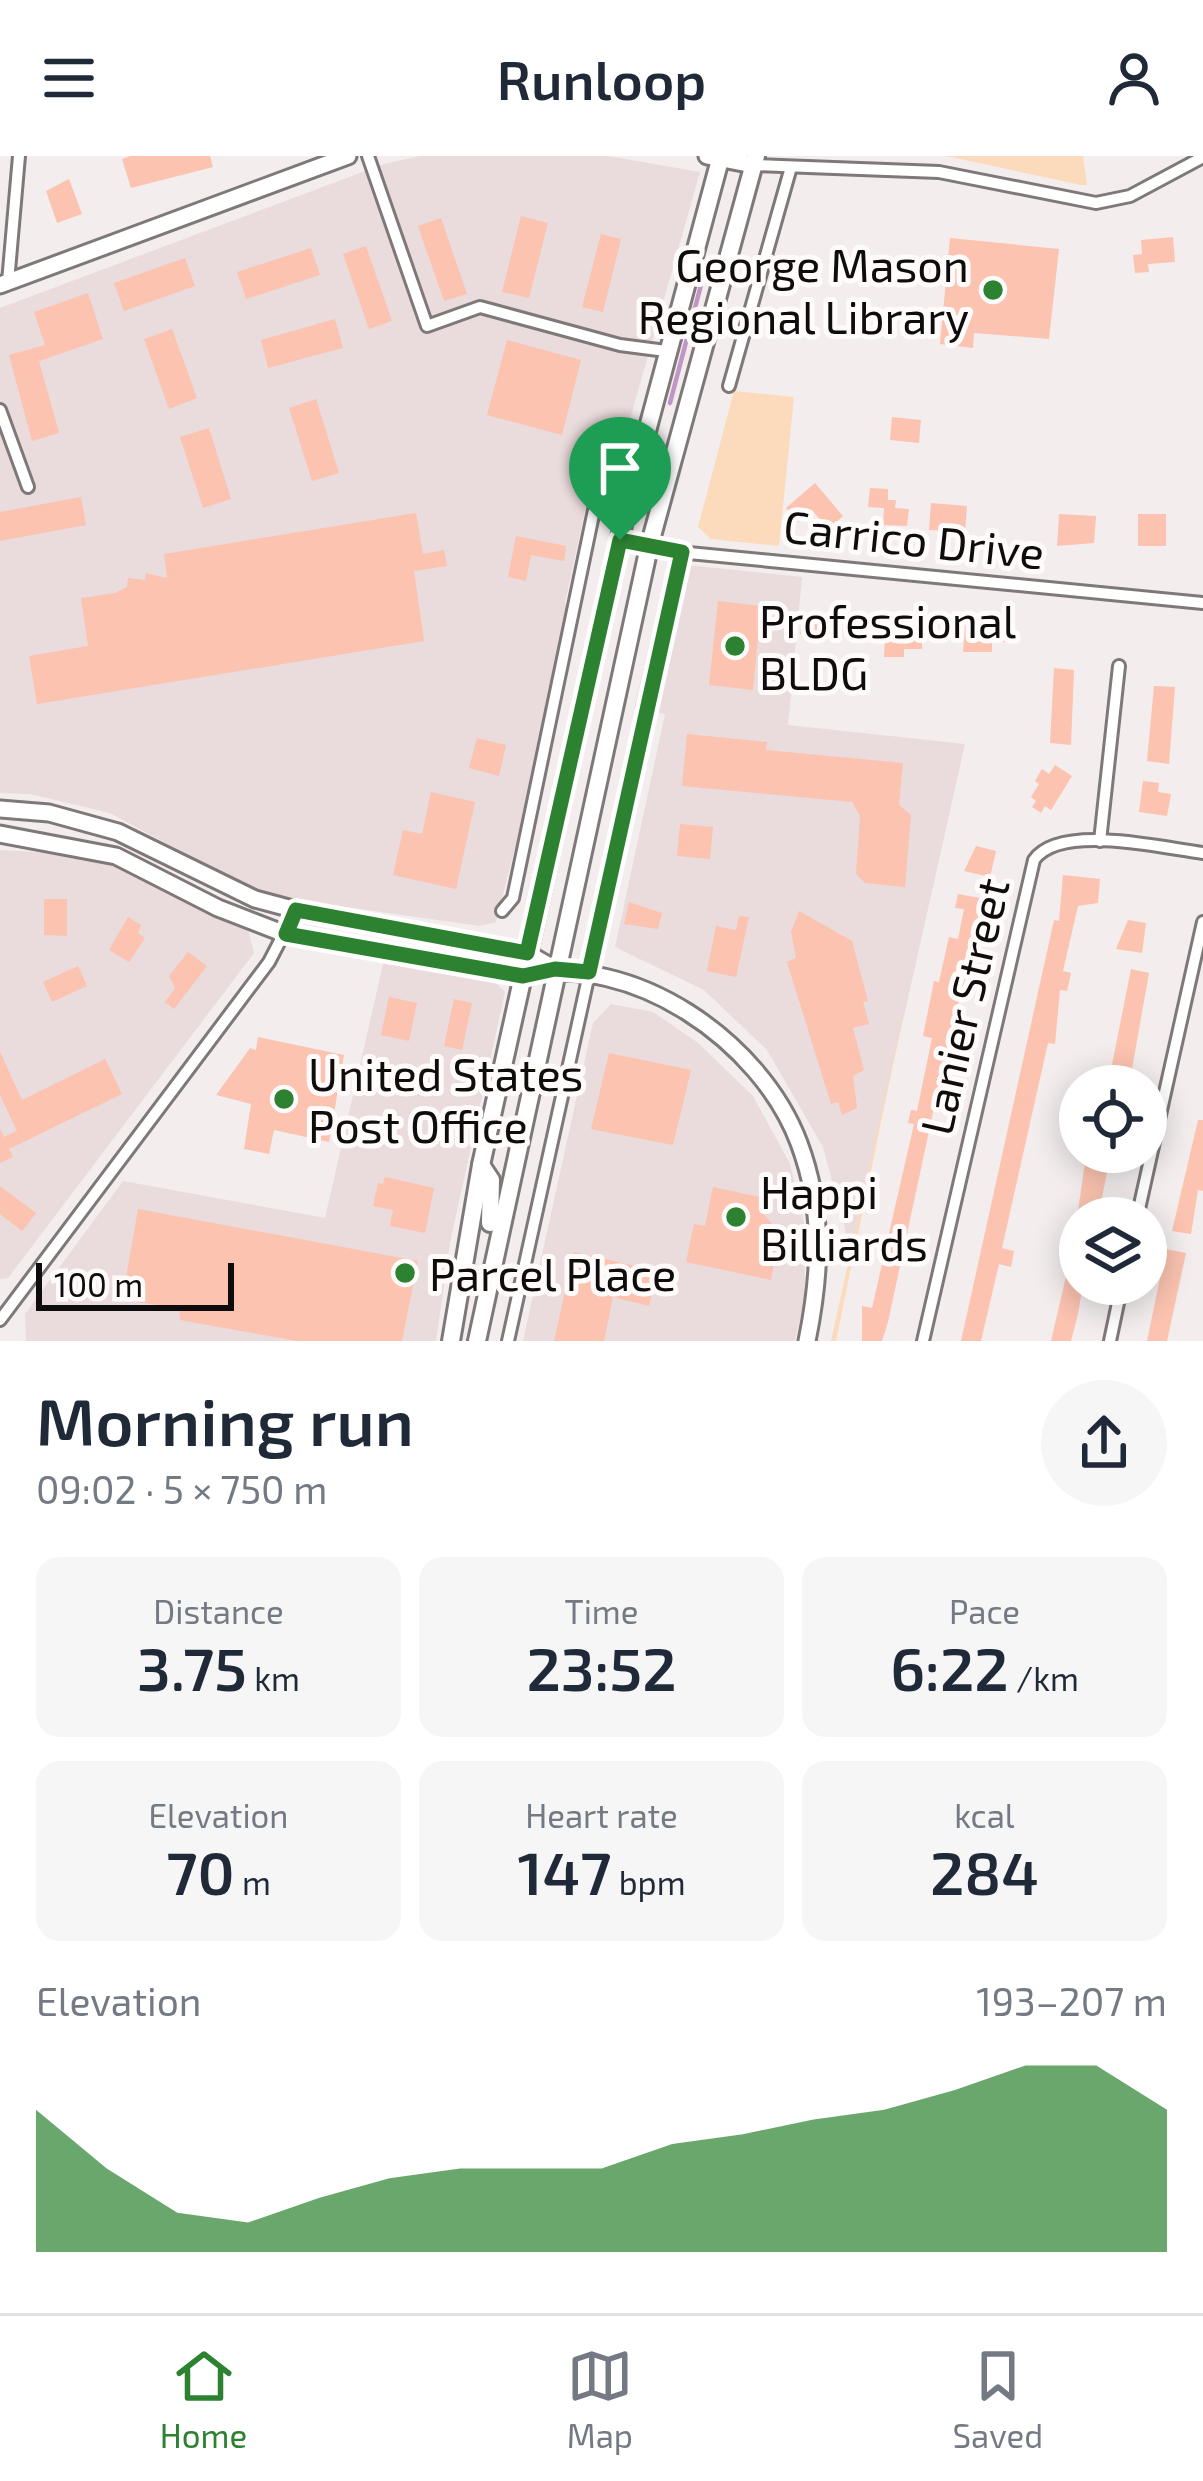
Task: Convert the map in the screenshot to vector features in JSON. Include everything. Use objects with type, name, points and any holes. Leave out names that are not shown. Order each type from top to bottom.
[{"type":"main road","points":[[451,1341],[481,1165],[527,953],[620,540],[716,157]]},
{"type":"main road","points":[[476,1341],[650,548],[754,161]]},
{"type":"main road","points":[[481,1165],[491,1188],[488,1272]]},
{"type":"street","points":[[20,156],[4,284],[309,163],[348,156]]},
{"type":"street","points":[[368,156],[427,326],[480,307],[620,345],[666,351]]},
{"type":"street","points":[[716,157],[790,167],[939,172],[1096,203],[1130,196],[1203,157]]},
{"type":"street","points":[[729,386],[790,167]]},
{"type":"street","points":[[0,410],[28,487]]},
{"type":"street","points":[[502,911],[512,903],[524,854],[598,491]]},
{"type":"street","name":"Carrico Drive","points":[[620,540],[682,552],[1203,603]]},
{"type":"street","points":[[508,1341],[682,552]]},
{"type":"street","points":[[1100,841],[1119,666]]},
{"type":"street","points":[[0,809],[49,813],[118,832],[255,899],[527,953],[555,969]]},
{"type":"street","points":[[0,834],[116,856],[218,908],[286,934],[523,976],[555,969],[589,972],[627,983],[689,1014],[740,1056],[774,1094],[798,1141],[815,1203],[820,1265],[807,1341]]},
{"type":"street","name":"Lanier Street","points":[[923,1341],[1028,875],[1048,846],[1100,841],[1203,853]]},
{"type":"street","points":[[0,1320],[286,934],[296,910]]},
{"type":"street","points":[[1142,1197],[1203,922]]},
{"type":"street","points":[[1110,1341],[1118,1305]]},
{"type":"shaded area","points":[[420,156],[608,156],[700,172],[612,483],[592,478],[565,603],[579,607],[555,723],[547,722],[496,922],[480,926],[261,895],[110,813],[30,794],[0,793],[0,308],[384,164]]},
{"type":"shaded area","points":[[946,156],[1083,156],[1087,185],[1081,185]]},
{"type":"shaded area","points":[[734,391],[794,397],[779,546],[711,539],[698,527]]},
{"type":"shaded area","points":[[668,563],[802,577],[788,725],[965,744],[851,1252],[823,1147],[767,1050],[704,990],[615,947],[665,714],[634,709]]},
{"type":"shaded area","points":[[78,849],[139,869],[248,930],[254,953],[8,1278],[0,1279],[0,850],[70,854]]},
{"type":"shaded area","points":[[384,960],[495,982],[505,992],[450,1243],[436,1341],[26,1341],[25,1314],[123,1181],[325,1218]]},
{"type":"shaded area","points":[[611,1004],[653,1012],[697,1042],[753,1096],[790,1164],[804,1223],[805,1297],[795,1341],[523,1341],[593,1023]]},
{"type":"shaded area","points":[[905,1006],[836,1341],[831,1341],[895,1051]]},
{"type":"building","points":[[210,156],[213,167],[131,188],[122,159]]},
{"type":"building","points":[[69,179],[82,214],[57,223],[46,191]]},
{"type":"building","points":[[521,216],[548,223],[529,298],[502,292]]},
{"type":"building","points":[[441,218],[467,294],[444,301],[418,226]]},
{"type":"building","points":[[601,234],[621,239],[603,312],[582,307]]},
{"type":"building","points":[[1173,237],[1175,262],[1148,264],[1149,272],[1135,273],[1133,255],[1142,254],[1141,240]]},
{"type":"building","name":"George Mason Regional Library","points":[[950,238],[1059,249],[1049,339],[974,333],[973,348],[940,344]]},
{"type":"building","points":[[366,246],[392,321],[369,329],[343,254]]},
{"type":"building","points":[[311,248],[320,275],[246,299],[237,272]]},
{"type":"building","points":[[185,258],[195,286],[124,311],[114,283]]},
{"type":"building","points":[[88,293],[103,339],[39,361],[59,433],[32,441],[9,355],[45,345],[34,312]]},
{"type":"building","points":[[335,319],[343,348],[268,368],[261,340]]},
{"type":"building","points":[[172,329],[197,398],[169,409],[144,339]]},
{"type":"building","points":[[507,340],[581,360],[562,435],[487,415]]},
{"type":"building","points":[[316,399],[339,473],[312,481],[289,408]]},
{"type":"building","points":[[892,417],[921,420],[919,443],[890,440]]},
{"type":"building","points":[[209,428],[231,499],[203,508],[180,437]]},
{"type":"building","points":[[815,483],[843,516],[828,529],[812,510],[798,522],[786,508]]},
{"type":"building","points":[[870,488],[888,489],[888,500],[896,500],[895,508],[909,509],[907,526],[883,525],[884,508],[868,507]]},
{"type":"building","points":[[81,497],[86,525],[0,541],[0,512]]},
{"type":"building","points":[[931,503],[967,506],[965,532],[929,530]]},
{"type":"building","points":[[416,513],[423,554],[444,550],[447,566],[414,571],[424,641],[37,704],[29,656],[88,646],[81,598],[115,593],[127,587],[128,578],[145,580],[146,573],[167,578],[164,554]]},
{"type":"building","points":[[1059,514],[1096,516],[1094,543],[1057,546]]},
{"type":"building","points":[[1138,514],[1166,514],[1166,546],[1138,546]]},
{"type":"building","points":[[516,536],[566,546],[564,561],[531,555],[526,581],[508,577]]},
{"type":"building","name":"Professional BLDG","points":[[718,601],[761,606],[753,690],[709,685]]},
{"type":"building","points":[[802,614],[844,617],[843,637],[800,634]]},
{"type":"building","points":[[965,625],[1009,628],[1008,642],[992,641],[992,652],[963,652]]},
{"type":"building","points":[[900,627],[922,628],[922,649],[904,649],[904,657],[884,657],[885,635],[900,635]]},
{"type":"building","points":[[1054,668],[1074,670],[1071,745],[1050,743]]},
{"type":"building","points":[[1154,686],[1175,687],[1169,764],[1147,761]]},
{"type":"building","points":[[687,734],[767,742],[766,750],[903,763],[899,805],[911,815],[905,887],[865,883],[856,874],[860,816],[852,802],[682,786]]},
{"type":"building","points":[[477,738],[506,745],[499,776],[469,768]]},
{"type":"building","points":[[1055,765],[1072,776],[1051,810],[1045,806],[1041,813],[1032,807],[1036,801],[1031,797],[1039,784],[1035,781],[1042,769],[1049,774]]},
{"type":"building","points":[[1143,781],[1159,783],[1158,792],[1171,794],[1167,816],[1139,812]]},
{"type":"building","points":[[431,792],[475,802],[456,889],[393,875],[403,830],[422,834]]},
{"type":"building","points":[[680,824],[713,827],[710,859],[677,856]]},
{"type":"building","points":[[976,846],[996,851],[990,877],[964,871]]},
{"type":"building","points":[[1063,875],[1100,879],[1098,903],[1078,906],[1063,971],[1071,973],[1067,991],[1060,990],[1055,1044],[1048,1043],[1002,1248],[1014,1251],[1011,1267],[999,1264],[981,1341],[961,1341],[1054,920],[1059,921]]},
{"type":"building","points":[[958,894],[985,899],[979,929],[951,1029],[888,1322],[882,1341],[862,1341],[862,1306],[872,1308],[914,1124],[908,1123],[911,1110],[917,1111],[932,1038],[923,1036],[934,981],[939,982],[949,937],[958,939],[964,909],[955,908]]},
{"type":"building","points":[[44,899],[67,899],[67,936],[44,935]]},
{"type":"building","points":[[629,902],[662,913],[658,929],[624,924]]},
{"type":"building","points":[[799,911],[852,941],[868,1001],[863,1002],[869,1024],[853,1028],[864,1070],[853,1076],[857,1108],[842,1115],[838,1102],[831,1104],[787,962],[796,958],[791,932]]},
{"type":"building","points":[[739,916],[749,917],[736,977],[707,971],[716,926],[736,930]]},
{"type":"building","points":[[128,917],[141,925],[138,933],[145,938],[129,962],[109,950]]},
{"type":"building","points":[[1128,920],[1146,923],[1142,953],[1116,949]]},
{"type":"building","points":[[188,952],[207,966],[174,1009],[165,1002],[175,988],[169,976]]},
{"type":"building","points":[[78,966],[87,986],[52,1002],[43,982]]},
{"type":"building","points":[[1131,969],[1149,973],[1133,1065],[1112,1065]]},
{"type":"building","points":[[389,997],[417,1003],[409,1041],[381,1035]]},
{"type":"building","points":[[454,999],[472,1003],[462,1050],[444,1046]]},
{"type":"building","name":"United States Post Office","points":[[258,1037],[344,1055],[329,1142],[274,1130],[269,1154],[244,1149],[251,1104],[216,1095],[250,1048],[256,1050]]},
{"type":"building","points":[[0,1052],[22,1100],[105,1059],[122,1094],[9,1149],[13,1157],[0,1163],[0,1129],[4,1137],[17,1131],[0,1095]]},
{"type":"building","points":[[609,1053],[691,1070],[673,1145],[591,1129]]},
{"type":"building","points":[[1198,1120],[1203,1120],[1203,1191],[1198,1190],[1191,1234],[1172,1231]]},
{"type":"building","points":[[1083,1173],[1107,1173],[1102,1197],[1080,1197]]},
{"type":"building","points":[[385,1177],[434,1188],[425,1233],[390,1226],[393,1210],[373,1206],[378,1183],[383,1184]]},
{"type":"building","points":[[0,1186],[36,1213],[22,1231],[0,1214]]},
{"type":"building","points":[[713,1187],[764,1198],[761,1211],[772,1224],[768,1239],[778,1241],[771,1280],[686,1262],[694,1224],[705,1226]]},
{"type":"building","points":[[138,1209],[418,1261],[402,1341],[297,1341],[180,1320],[179,1308],[122,1300]]},
{"type":"building","points":[[1167,1249],[1186,1253],[1167,1341],[1147,1341],[1154,1305],[1167,1305]]},
{"type":"building","points":[[574,1252],[657,1271],[649,1306],[613,1297],[604,1341],[554,1341]]},
{"type":"building","points":[[1059,1305],[1080,1305],[1071,1341],[1051,1341]]},
{"type":"waterway","points":[[670,403],[701,285]]},
{"type":"place","name":"George Mason Regional Library","points":[[993,290]]},
{"type":"place","name":"Professional BLDG","points":[[735,646]]},
{"type":"place","name":"United States Post Office","points":[[284,1099]]},
{"type":"place","name":"Happi Billiards","points":[[736,1217]]},
{"type":"place","name":"Parcel Place","points":[[405,1273]]},
{"type":"route","points":[[620,540],[682,552],[589,972],[555,969],[523,976],[286,934],[296,910],[527,953],[620,540]]}]
